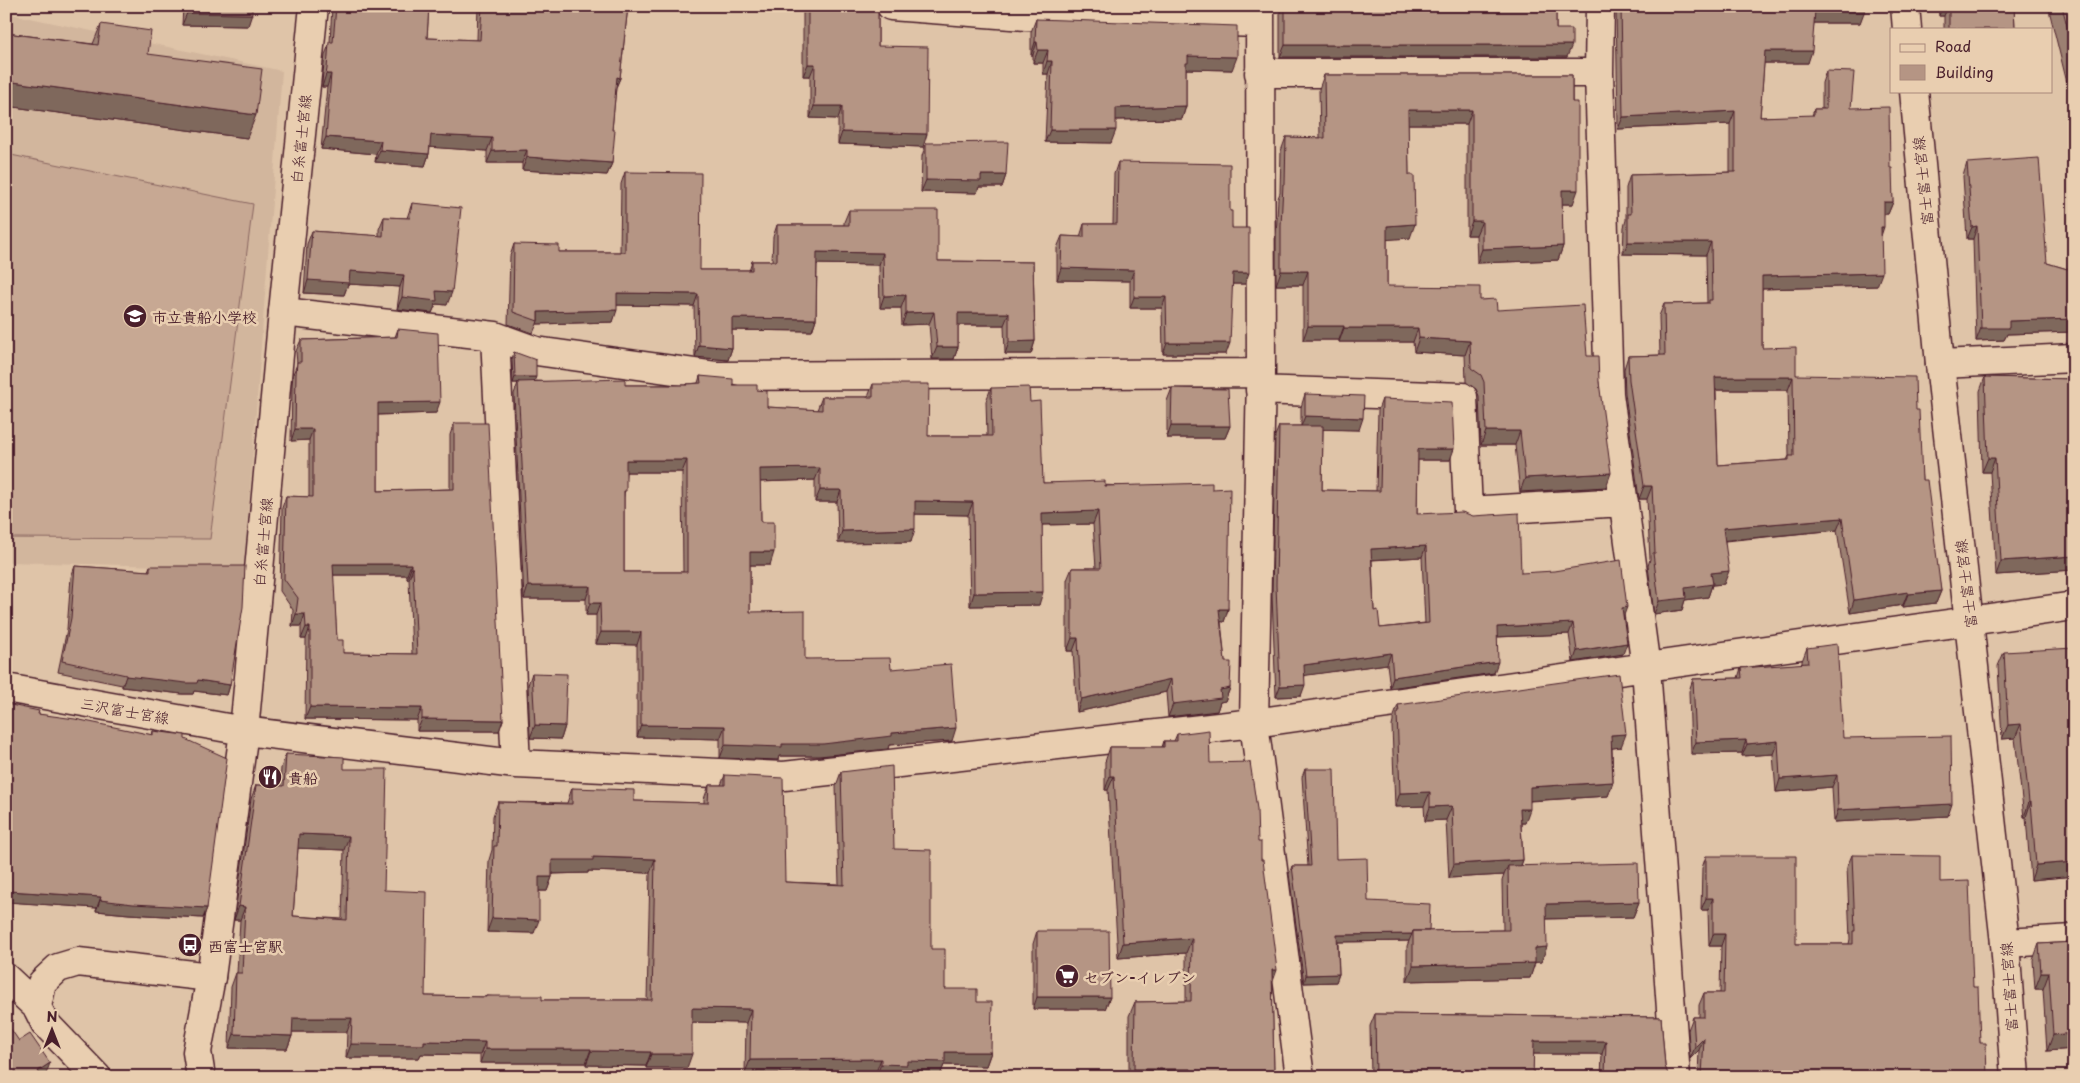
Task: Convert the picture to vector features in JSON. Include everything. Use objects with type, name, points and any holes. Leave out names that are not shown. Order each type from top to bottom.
[{"type":"street","name":"白糸富士宮線","points":[[201,1077],[198,1052],[211,977],[244,731],[314,6]]},
{"type":"street","points":[[891,6],[1026,11],[1260,15],[1261,382],[1254,723],[1300,1077]]},
{"type":"street","points":[[1600,6],[1599,73],[1609,394],[1646,668],[1676,1077]]},
{"type":"street","points":[[1905,6],[1907,28]]},
{"type":"street","points":[[1259,73],[1599,73]]},
{"type":"street","name":"富士富士宮線","points":[[1914,92],[1940,364],[2005,943],[2015,1077]]},
{"type":"street","points":[[283,312],[495,336],[536,351],[717,376],[1261,382],[1464,397],[1468,511],[1624,502]]},
{"type":"street","points":[[495,336],[516,764]]},
{"type":"street","points":[[1940,364],[2074,358]]},
{"type":"street","name":"三沢富士宮線","points":[[6,688],[244,731],[516,764],[784,776],[1254,723],[1970,623],[2074,606]]},
{"type":"street","points":[[2005,943],[2074,939]]},
{"type":"street","points":[[37,1007],[42,983],[58,968],[78,962],[211,977]]},
{"type":"street","points":[[6,978],[37,1007],[44,1023],[97,1077]]},
{"type":"shaded area","name":"市立貴船小学校","points":[[6,13],[282,71],[244,568],[6,562]]},
{"type":"shaded area","name":"市立貴船小学校","points":[[6,154],[253,204],[210,539],[6,538]]},
{"type":"building","points":[[6,6],[9,6],[6,24]]},
{"type":"building","points":[[187,6],[252,6],[252,14],[187,13]]},
{"type":"building","points":[[336,6],[429,6],[427,38],[480,40],[482,6],[628,6],[620,78],[617,77],[612,130],[615,130],[612,163],[527,157],[527,150],[492,151],[492,138],[431,135],[429,154],[380,150],[381,141],[326,137],[331,74],[326,74],[329,42],[333,42]]},
{"type":"building","points":[[808,6],[878,6],[878,46],[928,47],[927,134],[842,132],[842,106],[814,106],[815,64],[808,64]]},
{"type":"building","points":[[1285,6],[1556,6],[1556,29],[1572,29],[1572,45],[1285,45]]},
{"type":"building","points":[[1621,6],[1865,6],[1865,10],[1815,10],[1812,51],[1765,51],[1760,117],[1814,115],[1814,109],[1826,109],[1826,71],[1854,72],[1851,108],[1889,107],[1890,168],[1892,168],[1893,202],[1884,202],[1884,227],[1881,227],[1882,273],[1762,276],[1762,348],[1796,347],[1796,375],[1915,377],[1916,410],[1919,410],[1922,480],[1927,480],[1941,591],[1908,594],[1908,592],[1854,600],[1842,518],[1723,528],[1729,571],[1711,573],[1713,584],[1685,588],[1686,598],[1659,601],[1653,553],[1655,553],[1652,486],[1644,486],[1629,380],[1628,356],[1665,355],[1664,304],[1709,303],[1709,300],[1712,300],[1711,242],[1628,242],[1628,214],[1631,214],[1630,175],[1735,172],[1735,111],[1623,117]],"holes":[[[1715,377],[1793,377],[1794,456],[1789,456],[1789,460],[1718,465]]]},
{"type":"building","points":[[1949,6],[2014,6],[2015,28],[1949,28]]},
{"type":"building","points":[[2062,6],[2074,6],[2074,53]]},
{"type":"building","points":[[1036,19],[1237,26],[1237,57],[1188,56],[1188,63],[1186,63],[1186,106],[1116,108],[1116,130],[1050,130],[1052,61],[1047,61],[1048,50],[1038,50],[1037,42],[1035,42]]},
{"type":"building","points":[[101,24],[151,31],[148,54],[262,69],[256,115],[6,81],[6,33],[98,45]]},
{"type":"building","points":[[1324,75],[1572,75],[1572,102],[1578,102],[1578,190],[1562,190],[1563,246],[1482,249],[1482,221],[1472,221],[1472,110],[1408,110],[1409,175],[1414,175],[1415,224],[1387,226],[1387,286],[1480,287],[1480,300],[1496,299],[1497,310],[1583,305],[1587,356],[1598,356],[1599,382],[1611,473],[1525,478],[1520,431],[1486,431],[1484,382],[1481,375],[1471,368],[1470,341],[1419,338],[1418,328],[1308,326],[1308,271],[1281,271],[1283,184],[1285,184],[1286,137],[1325,138]]},
{"type":"building","points":[[1008,142],[1006,175],[981,175],[981,181],[926,180],[926,143]]},
{"type":"building","points":[[2039,158],[2047,263],[2074,271],[2074,319],[2009,321],[2009,328],[1981,328],[1977,226],[1972,227],[1967,163]]},
{"type":"building","points":[[1118,162],[1230,164],[1232,228],[1249,228],[1249,273],[1233,273],[1230,343],[1167,343],[1166,297],[1134,297],[1134,270],[1061,268],[1062,236],[1084,237],[1084,224],[1117,224]]},
{"type":"building","points":[[625,172],[701,173],[700,270],[752,270],[752,261],[777,261],[777,225],[849,225],[849,210],[938,210],[938,261],[1033,262],[1035,341],[1009,342],[1009,313],[958,313],[958,347],[937,347],[934,312],[906,313],[906,295],[884,296],[883,253],[817,252],[816,319],[732,318],[732,348],[699,345],[698,294],[617,293],[617,310],[538,312],[538,321],[513,312],[514,244],[559,245],[559,252],[625,252]]},
{"type":"building","points":[[412,203],[461,208],[452,292],[436,291],[437,301],[402,297],[404,275],[350,271],[349,283],[308,280],[312,231],[383,236],[384,217],[410,218]]},
{"type":"building","points":[[398,329],[438,333],[440,402],[378,403],[378,491],[454,489],[454,423],[488,423],[503,720],[422,719],[422,708],[310,707],[310,627],[306,627],[305,614],[296,614],[298,598],[284,579],[286,496],[313,497],[313,429],[295,429],[296,374],[297,362],[301,362],[301,340],[397,337]],"holes":[[[333,564],[411,564],[411,568],[413,568],[417,654],[343,653],[343,640],[337,640]]]},
{"type":"building","points":[[514,352],[536,360],[536,377],[515,377]]},
{"type":"building","points":[[700,376],[733,379],[733,385],[757,385],[757,390],[767,391],[767,407],[822,410],[822,397],[873,397],[873,384],[929,384],[928,436],[992,436],[991,388],[1029,387],[1030,402],[1040,401],[1043,483],[1105,481],[1105,486],[1212,483],[1212,489],[1230,488],[1228,609],[1219,609],[1225,662],[1231,662],[1230,688],[1220,690],[1221,698],[1173,704],[1171,679],[1081,699],[1078,638],[1072,638],[1072,568],[1101,568],[1098,511],[1042,513],[1043,592],[974,593],[973,502],[915,501],[915,529],[842,531],[841,490],[820,490],[820,468],[760,469],[761,522],[774,522],[774,552],[750,552],[750,612],[805,611],[805,659],[890,658],[891,669],[951,664],[956,728],[892,733],[892,736],[823,744],[782,744],[782,747],[725,745],[725,726],[641,725],[641,632],[601,632],[600,603],[590,603],[590,586],[528,586],[518,382],[625,379],[625,385],[687,385],[701,383]],"holes":[[[626,460],[687,460],[687,572],[624,572]]]},
{"type":"building","points":[[1985,377],[2074,379],[2074,556],[2001,561],[1995,458],[1988,458]]},
{"type":"building","points":[[1172,388],[1228,389],[1230,426],[1171,426]]},
{"type":"building","points":[[1305,394],[1364,396],[1363,418],[1305,416]]},
{"type":"building","points":[[1382,399],[1452,402],[1454,449],[1418,449],[1417,514],[1462,512],[1473,516],[1519,513],[1521,573],[1554,571],[1621,560],[1627,607],[1622,608],[1627,643],[1577,651],[1573,623],[1497,627],[1498,662],[1393,677],[1391,653],[1304,665],[1305,685],[1280,686],[1276,585],[1279,426],[1323,426],[1322,490],[1380,491]],"holes":[[[1426,546],[1429,623],[1380,628],[1378,610],[1374,611],[1371,549]]]},
{"type":"building","points":[[75,566],[150,571],[150,566],[245,566],[243,607],[230,685],[198,680],[197,683],[186,683],[126,676],[62,661],[71,618]]},
{"type":"building","points":[[1837,644],[1843,738],[1951,736],[1952,804],[1838,810],[1837,775],[1780,779],[1778,741],[1747,744],[1746,740],[1696,742],[1693,679],[1742,678],[1741,668],[1808,663],[1807,648]]},
{"type":"building","points":[[2074,648],[2074,862],[2036,865],[2031,802],[2029,802],[2021,724],[2008,725],[2004,652]]},
{"type":"building","points":[[532,673],[567,674],[565,726],[535,725]]},
{"type":"building","points":[[1619,674],[1626,734],[1611,735],[1613,782],[1530,787],[1530,809],[1520,809],[1523,860],[1454,864],[1452,806],[1430,807],[1430,792],[1400,793],[1398,705]]},
{"type":"building","points":[[6,704],[39,711],[38,714],[75,719],[153,735],[153,731],[185,735],[185,739],[227,758],[207,908],[133,904],[100,900],[101,897],[9,891],[9,903],[6,904]]},
{"type":"building","points":[[1209,730],[1210,763],[1250,762],[1257,809],[1258,842],[1261,842],[1261,860],[1263,860],[1277,970],[1272,970],[1274,1074],[1191,1074],[1191,1069],[1134,1069],[1135,1002],[1191,1001],[1192,938],[1123,943],[1114,776],[1110,776],[1110,747],[1164,747],[1164,741],[1177,741],[1177,734]]},
{"type":"building","points":[[286,754],[344,757],[344,769],[387,769],[384,890],[427,892],[425,996],[542,996],[542,1000],[652,1000],[655,859],[593,857],[593,860],[552,860],[552,877],[539,877],[539,920],[492,918],[494,846],[497,846],[498,802],[572,804],[572,788],[634,790],[634,801],[708,803],[709,785],[725,785],[725,775],[783,778],[785,882],[844,885],[841,772],[892,766],[894,849],[931,850],[931,949],[945,949],[945,989],[977,989],[977,1002],[992,1002],[991,1052],[945,1052],[945,1062],[907,1061],[907,1065],[881,1064],[881,1059],[750,1060],[751,1009],[692,1008],[692,1054],[651,1054],[651,1052],[591,1051],[591,1049],[485,1049],[485,1042],[424,1041],[424,1045],[351,1044],[352,1018],[293,1018],[292,1036],[234,1034],[236,973],[242,973],[245,907],[239,906],[256,785],[284,786]],"holes":[[[299,834],[349,836],[347,920],[293,916]]]},
{"type":"building","points":[[1305,769],[1334,769],[1336,859],[1367,858],[1368,901],[1430,904],[1429,931],[1413,931],[1412,934],[1337,935],[1339,974],[1306,975],[1292,866],[1311,866]]},
{"type":"building","points":[[1852,855],[1940,856],[1940,882],[1969,881],[1973,987],[1978,987],[1980,1043],[1986,1043],[1987,1077],[1702,1077],[1704,1038],[1695,1047],[1693,1017],[1704,1017],[1704,993],[1724,993],[1725,934],[1713,934],[1713,898],[1706,898],[1706,856],[1796,856],[1796,944],[1853,944],[1853,931],[1855,931]]},
{"type":"building","points":[[1638,863],[1639,902],[1546,904],[1547,947],[1535,948],[1535,963],[1413,966],[1413,931],[1509,930],[1508,866]]},
{"type":"building","points":[[1037,931],[1109,931],[1110,997],[1037,997]]},
{"type":"building","points":[[2074,942],[2074,1033],[2053,1035],[2049,973],[2041,973],[2039,944]]},
{"type":"building","points":[[1375,1014],[1661,1017],[1665,1066],[1668,1074],[1665,1077],[1605,1077],[1606,1041],[1534,1041],[1533,1077],[1376,1077]]},
{"type":"building","points":[[6,1022],[19,1041],[30,1034],[50,1063],[38,1071],[42,1077],[6,1077]]},
{"type":"place","name":"市立貴船小学校","points":[[135,316]]},
{"type":"place","name":"貴船","points":[[270,777]]},
{"type":"place","name":"西富士宮駅","points":[[190,945]]},
{"type":"place","name":"セブン-イレブン","points":[[1067,976]]}]
